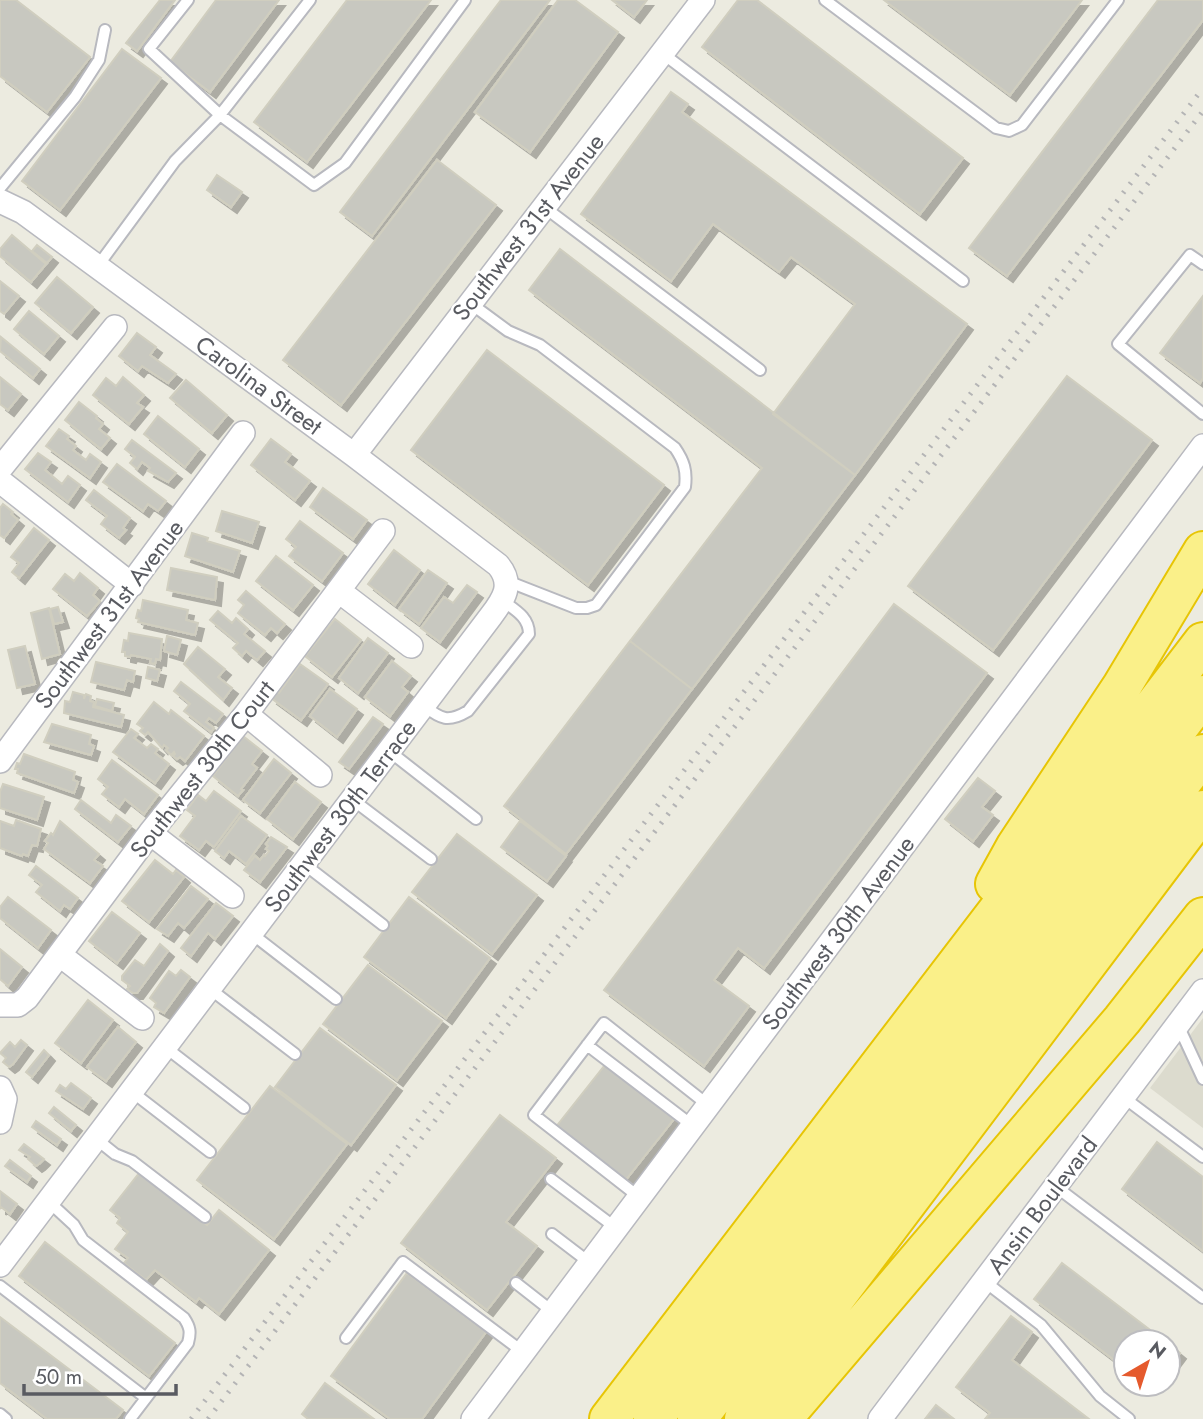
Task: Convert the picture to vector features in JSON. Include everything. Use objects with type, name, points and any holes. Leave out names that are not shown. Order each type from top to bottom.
[{"type":"highway","points":[[929,1002],[1016,846],[1122,686],[1203,551]]},
{"type":"highway","points":[[609,1419],[1203,642]]},
{"type":"highway","points":[[653,1419],[1203,695]]},
{"type":"highway","points":[[697,1419],[1203,754]]},
{"type":"highway","points":[[744,1419],[1203,810]]},
{"type":"highway","points":[[782,1419],[1114,1030],[1203,917]]},
{"type":"highway","points":[[598,1419],[634,1385]]},
{"type":"street","name":"Southwest 31st Avenue","points":[[354,455],[703,0]]},
{"type":"street","name":"Carolina Street","points":[[0,201],[23,212],[354,455],[496,563],[505,573],[505,591]]},
{"type":"street","points":[[0,469],[115,327]]},
{"type":"street","name":"Southwest 31st Avenue","points":[[0,761],[243,433]]},
{"type":"street","name":"Southwest 30th Avenue","points":[[473,1419],[1203,446]]},
{"type":"street","points":[[0,481],[132,584]]},
{"type":"street","name":"Southwest 30th Court","points":[[9,1005],[27,998],[149,833],[246,714],[383,531]]},
{"type":"street","name":"Southwest 30th Terrace","points":[[165,1047],[424,706],[505,591]]},
{"type":"street","points":[[339,592],[411,646]]},
{"type":"street","points":[[246,714],[320,775]]},
{"type":"street","points":[[149,833],[232,896]]},
{"type":"street","points":[[60,955],[142,1018]]},
{"type":"street","name":"Ansin Boulevard","points":[[880,1419],[1203,991]]},
{"type":"street","points":[[0,1265],[165,1047]]},
{"type":"street","points":[[0,1088],[5,1099],[0,1122]]},
{"type":"lane","points":[[188,0],[149,49],[220,115],[314,185],[345,163],[465,0]]},
{"type":"lane","points":[[97,267],[175,161],[220,115],[310,0]]},
{"type":"lane","points":[[825,0],[996,128],[1009,131],[1022,125],[1118,0]]},
{"type":"lane","points":[[0,188],[75,97],[99,60],[105,30]]},
{"type":"lane","points":[[662,53],[963,281]]},
{"type":"lane","points":[[544,207],[760,370]]},
{"type":"lane","points":[[1203,264],[1190,255],[1118,344],[1203,414]]},
{"type":"lane","points":[[470,303],[508,331],[540,345],[675,448],[683,460],[686,473],[685,487],[596,605],[576,608],[505,591]]},
{"type":"lane","points":[[424,706],[438,717],[458,717],[468,711],[529,634],[529,624],[505,591]]},
{"type":"lane","points":[[389,751],[476,819]]},
{"type":"lane","points":[[353,800],[431,859]]},
{"type":"lane","points":[[304,864],[383,925]]},
{"type":"lane","points":[[252,934],[336,999]]},
{"type":"lane","points":[[210,989],[295,1054]]},
{"type":"lane","points":[[639,1198],[534,1115],[604,1023],[708,1105]]},
{"type":"lane","points":[[1178,1025],[1203,1079]]},
{"type":"lane","points":[[587,1045],[693,1126]]},
{"type":"lane","points":[[165,1047],[244,1108]]},
{"type":"lane","points":[[131,1091],[210,1152]]},
{"type":"lane","points":[[1123,1097],[1203,1157]]},
{"type":"lane","points":[[95,1138],[115,1154],[132,1161],[205,1217]]},
{"type":"lane","points":[[551,1179],[616,1228]]},
{"type":"lane","points":[[1055,1186],[1203,1298]]},
{"type":"lane","points":[[48,1201],[74,1225],[83,1240],[184,1318],[189,1326],[188,1343],[130,1419]]},
{"type":"lane","points":[[552,1234],[590,1263]]},
{"type":"lane","points":[[346,1338],[403,1262],[523,1353]]},
{"type":"lane","points":[[984,1282],[1041,1325],[1100,1396],[1129,1419]]},
{"type":"lane","points":[[516,1283],[553,1312]]},
{"type":"lane","points":[[0,1286],[146,1398]]},
{"type":"lane","points":[[0,1414],[6,1419]]},
{"type":"shaded area","points":[[1203,1018],[1203,1128],[1150,1088]]},
{"type":"building","points":[[0,0],[16,0],[90,57],[47,112],[0,76]]},
{"type":"building","points":[[160,0],[175,0],[137,51],[126,43]]},
{"type":"building","points":[[216,0],[279,0],[210,92],[170,62]]},
{"type":"building","points":[[347,0],[431,0],[307,162],[254,122]]},
{"type":"building","points":[[501,0],[550,0],[372,236],[340,212]]},
{"type":"building","points":[[558,0],[575,0],[618,32],[530,152],[475,112]]},
{"type":"building","points":[[612,0],[647,0],[634,17]]},
{"type":"building","points":[[738,0],[757,0],[963,158],[920,214],[702,47]]},
{"type":"building","points":[[884,0],[1082,0],[1010,95]]},
{"type":"building","points":[[1158,0],[1203,0],[1203,20],[1007,276],[969,248]]},
{"type":"building","points":[[122,49],[161,78],[60,210],[22,181]]},
{"type":"building","points":[[671,92],[688,104],[682,112],[967,324],[855,475],[773,414],[855,304],[791,257],[779,272],[713,224],[671,281],[581,214]]},
{"type":"building","points":[[437,160],[496,205],[341,405],[283,360]]},
{"type":"building","points":[[217,175],[242,192],[231,207],[207,190]]},
{"type":"building","points":[[12,235],[46,264],[31,282],[0,256],[0,249]]},
{"type":"building","points":[[37,245],[52,257],[47,263],[32,251]]},
{"type":"building","points":[[560,249],[855,475],[692,689],[630,641],[762,468],[529,290]]},
{"type":"building","points":[[57,277],[93,307],[71,333],[35,303]]},
{"type":"building","points":[[0,281],[19,296],[4,314],[0,311]]},
{"type":"building","points":[[1203,296],[1203,378],[1200,383],[1160,353]]},
{"type":"building","points":[[29,311],[59,336],[44,354],[14,329]]},
{"type":"building","points":[[137,333],[156,347],[150,355],[176,374],[168,383],[142,366],[138,371],[119,356]]},
{"type":"building","points":[[1,337],[40,369],[33,378],[0,351]]},
{"type":"building","points":[[487,350],[664,485],[588,585],[411,450]]},
{"type":"building","points":[[1067,376],[1152,440],[993,650],[908,586]]},
{"type":"building","points":[[0,377],[21,394],[8,410],[0,404]]},
{"type":"building","points":[[123,377],[144,395],[137,403],[143,407],[129,424],[93,395],[106,378],[116,386]]},
{"type":"building","points":[[186,380],[227,415],[212,433],[170,398]]},
{"type":"building","points":[[79,402],[97,416],[103,424],[99,429],[110,438],[101,449],[65,420]]},
{"type":"building","points":[[158,416],[199,449],[185,467],[144,434]]},
{"type":"building","points":[[59,429],[69,436],[67,439],[76,446],[73,450],[86,460],[90,454],[101,462],[90,478],[46,446]]},
{"type":"building","points":[[271,439],[291,454],[285,462],[310,481],[295,500],[251,465]]},
{"type":"building","points":[[132,440],[176,473],[168,482],[148,471],[150,468],[142,462],[137,469],[130,463],[135,457],[125,449]]},
{"type":"building","points":[[38,453],[51,462],[45,470],[62,484],[68,476],[80,485],[68,502],[25,469]]},
{"type":"building","points":[[117,464],[166,501],[158,511],[148,504],[143,511],[103,482]]},
{"type":"building","points":[[323,488],[367,520],[353,539],[310,507]]},
{"type":"building","points":[[94,490],[130,518],[123,528],[126,530],[119,538],[101,524],[107,516],[86,500]]},
{"type":"building","points":[[3,504],[18,520],[4,538],[0,535],[0,508]]},
{"type":"building","points":[[222,511],[259,522],[252,543],[216,531]]},
{"type":"building","points":[[300,521],[343,553],[322,581],[289,556],[296,547],[286,539]]},
{"type":"building","points":[[34,528],[49,540],[19,578],[12,572],[19,563],[11,557]]},
{"type":"building","points":[[192,533],[208,538],[207,541],[240,551],[233,572],[185,556]]},
{"type":"building","points":[[394,550],[420,570],[395,605],[368,584]]},
{"type":"building","points":[[276,556],[313,585],[293,610],[256,581]]},
{"type":"building","points":[[171,568],[217,577],[215,600],[167,590]]},
{"type":"building","points":[[428,570],[447,583],[419,624],[399,609]]},
{"type":"building","points":[[80,573],[98,588],[93,595],[100,601],[87,616],[53,589],[65,574],[74,581]]},
{"type":"building","points":[[467,585],[477,592],[440,642],[421,628],[444,597],[453,603]]},
{"type":"building","points":[[246,591],[285,624],[277,633],[271,628],[265,635],[238,613],[244,605],[238,600]]},
{"type":"building","points":[[143,600],[188,610],[186,620],[198,623],[195,635],[138,622],[139,619],[136,618],[138,610],[141,611]]},
{"type":"building","points":[[894,604],[987,673],[764,968],[738,948],[714,980],[749,1006],[704,1066],[604,990]]},
{"type":"building","points":[[58,607],[63,622],[54,624],[50,609]]},
{"type":"building","points":[[49,608],[60,654],[42,659],[31,613]]},
{"type":"building","points":[[218,611],[232,623],[236,618],[248,629],[244,634],[265,651],[257,660],[246,651],[242,656],[233,648],[238,643],[210,620]]},
{"type":"building","points":[[335,619],[361,640],[332,677],[305,656]]},
{"type":"building","points":[[129,633],[162,639],[160,660],[156,659],[155,664],[150,663],[151,659],[125,656],[125,652],[122,652],[124,640],[128,641]]},
{"type":"building","points":[[167,636],[181,640],[177,655],[164,651]]},
{"type":"building","points":[[368,638],[388,653],[358,693],[339,678]]},
{"type":"building","points":[[630,641],[692,689],[566,854],[504,806]]},
{"type":"building","points":[[25,646],[35,684],[17,688],[8,650]]},
{"type":"building","points":[[198,647],[225,669],[218,677],[232,688],[223,700],[184,664]]},
{"type":"building","points":[[392,661],[411,676],[402,687],[408,692],[390,716],[365,697]]},
{"type":"building","points":[[96,662],[135,671],[133,682],[127,680],[124,690],[91,682]]},
{"type":"building","points":[[300,664],[328,684],[301,720],[271,698],[276,691],[279,693]]},
{"type":"building","points":[[148,667],[160,670],[157,681],[146,678]]},
{"type":"building","points":[[181,682],[223,714],[216,723],[209,718],[206,722],[214,728],[211,732],[184,711],[190,704],[174,691]]},
{"type":"building","points":[[330,689],[357,709],[337,737],[310,716]]},
{"type":"building","points":[[73,692],[84,695],[84,699],[86,694],[91,696],[93,707],[124,715],[121,727],[64,713],[65,701],[70,702]]},
{"type":"building","points":[[97,699],[114,703],[112,711],[95,706]]},
{"type":"building","points":[[154,702],[169,714],[171,710],[204,736],[185,761],[173,756],[174,752],[171,755],[164,745],[162,748],[148,732],[145,735],[140,731],[143,728],[137,724]]},
{"type":"building","points":[[373,717],[383,724],[349,769],[339,762]]},
{"type":"building","points":[[52,724],[91,735],[89,744],[94,746],[91,755],[44,742]]},
{"type":"building","points":[[131,729],[138,734],[134,738],[147,748],[151,744],[158,749],[155,753],[169,764],[155,783],[113,752]]},
{"type":"building","points":[[243,736],[262,751],[252,764],[257,768],[238,796],[213,776]]},
{"type":"building","points":[[24,754],[75,772],[73,780],[78,782],[74,793],[17,773],[17,763],[20,764]]},
{"type":"building","points":[[274,759],[291,773],[260,813],[243,800]]},
{"type":"building","points":[[112,760],[158,795],[144,814],[125,799],[119,807],[102,794],[108,787],[98,779]]},
{"type":"building","points":[[978,778],[995,791],[982,807],[993,815],[973,841],[945,819]]},
{"type":"building","points":[[295,782],[321,802],[293,839],[267,819]]},
{"type":"building","points":[[3,784],[44,797],[37,820],[0,808]]},
{"type":"building","points":[[214,791],[241,811],[214,847],[206,841],[199,850],[180,836],[195,816],[187,810],[198,795],[206,801]]},
{"type":"building","points":[[81,800],[111,823],[116,815],[131,826],[118,842],[75,809]]},
{"type":"building","points":[[241,816],[267,835],[246,864],[229,851],[224,858],[215,851]]},
{"type":"building","points":[[16,820],[41,829],[37,846],[32,845],[28,856],[0,848],[0,821],[14,826]]},
{"type":"building","points":[[60,821],[99,854],[94,860],[103,866],[90,883],[44,849],[48,843],[45,841],[51,833],[53,835]]},
{"type":"building","points":[[520,821],[566,856],[547,881],[501,847]]},
{"type":"building","points":[[457,834],[537,895],[492,954],[412,892]]},
{"type":"building","points":[[271,837],[287,847],[260,882],[244,870],[255,856],[260,860],[265,856],[269,851],[266,844]]},
{"type":"building","points":[[155,860],[173,874],[176,870],[184,877],[149,922],[122,901]]},
{"type":"building","points":[[36,866],[78,898],[70,909],[64,905],[60,911],[36,892],[42,885],[29,875]]},
{"type":"building","points":[[191,886],[208,899],[184,928],[178,923],[168,936],[157,929]]},
{"type":"building","points":[[8,897],[51,930],[38,948],[0,918],[0,907]]},
{"type":"building","points":[[409,897],[490,958],[446,1018],[364,957]]},
{"type":"building","points":[[216,903],[233,916],[215,939],[208,933],[191,956],[181,948]]},
{"type":"building","points":[[112,912],[140,933],[117,963],[89,941]]},
{"type":"building","points":[[160,944],[168,951],[137,993],[133,993],[127,989],[130,986],[122,980],[122,976],[135,960],[144,966]]},
{"type":"building","points":[[0,949],[22,967],[8,986],[0,979]]},
{"type":"building","points":[[368,965],[442,1021],[397,1080],[323,1024]]},
{"type":"building","points":[[181,970],[190,977],[164,1013],[154,1007],[156,1003],[150,998],[169,971],[176,976]]},
{"type":"building","points":[[88,1000],[113,1020],[81,1063],[55,1043]]},
{"type":"building","points":[[118,1027],[136,1042],[106,1081],[87,1067]]},
{"type":"building","points":[[320,1028],[396,1085],[351,1145],[275,1087]]},
{"type":"building","points":[[21,1040],[27,1045],[9,1067],[3,1062],[6,1058],[0,1053],[10,1042],[15,1047]]},
{"type":"building","points":[[44,1050],[49,1055],[32,1077],[26,1072]]},
{"type":"building","points":[[605,1065],[674,1119],[624,1182],[555,1128]]},
{"type":"building","points":[[71,1083],[91,1098],[83,1109],[56,1091],[60,1085],[66,1089]]},
{"type":"building","points":[[270,1086],[347,1144],[274,1239],[197,1180]]},
{"type":"building","points":[[54,1107],[76,1125],[71,1131],[49,1113]]},
{"type":"building","points":[[500,1115],[556,1158],[506,1222],[537,1246],[487,1310],[401,1243]]},
{"type":"building","points":[[36,1121],[61,1139],[57,1145],[32,1127]]},
{"type":"building","points":[[1157,1142],[1203,1177],[1203,1251],[1122,1189]]},
{"type":"building","points":[[24,1144],[44,1159],[36,1166],[28,1159],[30,1157],[19,1150]]},
{"type":"building","points":[[10,1160],[31,1176],[27,1182],[5,1166]]},
{"type":"building","points":[[140,1172],[207,1225],[219,1210],[269,1250],[219,1314],[199,1298],[196,1302],[155,1270],[146,1280],[124,1263],[128,1258],[115,1249],[128,1232],[117,1223],[120,1218],[110,1210]]},
{"type":"building","points":[[0,1191],[17,1204],[10,1214],[1,1207],[0,1209]]},
{"type":"building","points":[[45,1242],[175,1343],[149,1376],[19,1276]]},
{"type":"building","points":[[1062,1263],[1148,1328],[1112,1328],[1112,1358],[1034,1299]]},
{"type":"building","points":[[407,1273],[486,1332],[422,1419],[390,1419],[331,1376]]},
{"type":"building","points":[[1011,1316],[1032,1332],[1012,1360],[1089,1419],[985,1419],[990,1413],[956,1387]]},
{"type":"building","points":[[0,1317],[123,1410],[116,1419],[47,1419],[0,1383]]},
{"type":"building","points":[[325,1383],[374,1419],[308,1419],[302,1414]]},
{"type":"building","points":[[936,1405],[954,1419],[925,1419]]},
{"type":"railway","points":[[191,1419],[1203,88]]},
{"type":"railway","points":[[208,1419],[1203,111]]}]
